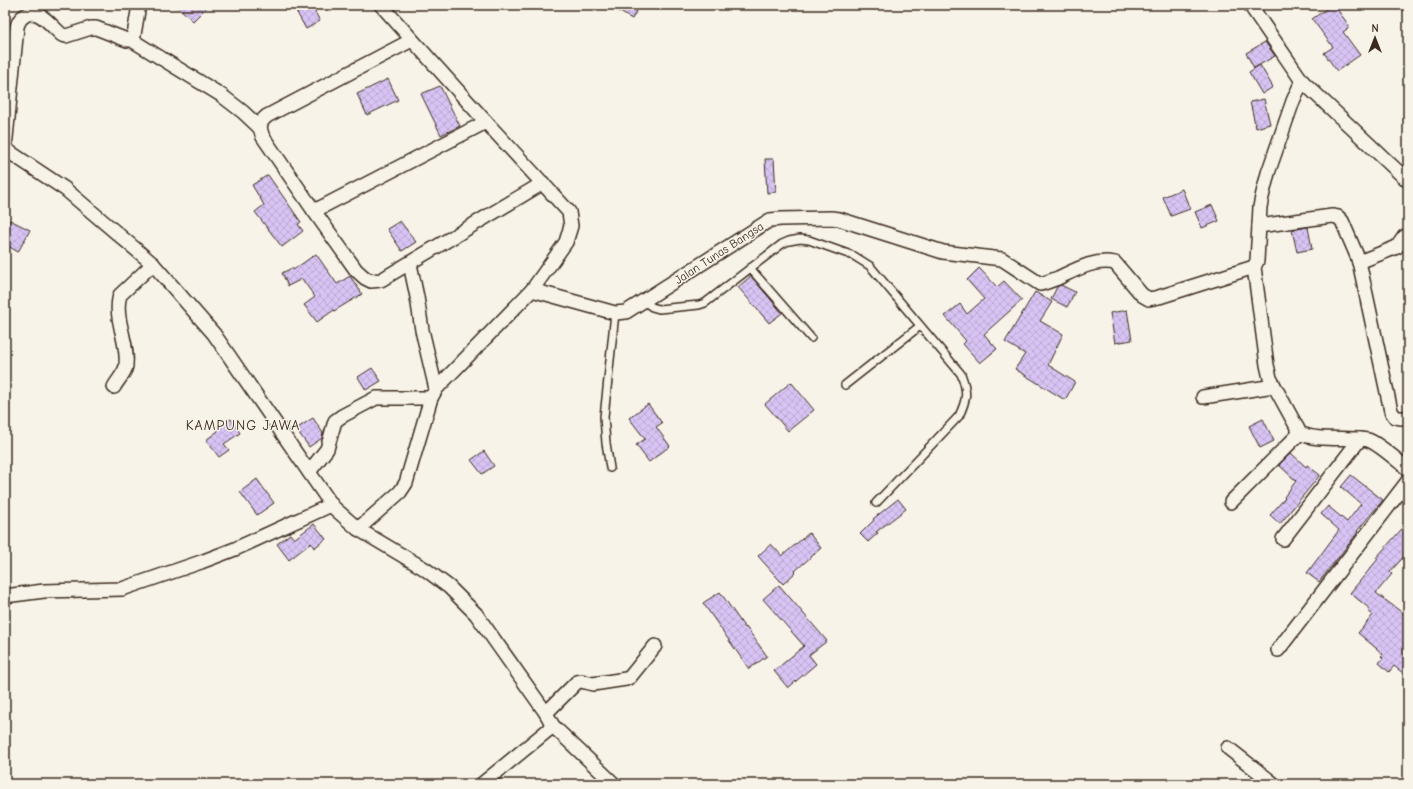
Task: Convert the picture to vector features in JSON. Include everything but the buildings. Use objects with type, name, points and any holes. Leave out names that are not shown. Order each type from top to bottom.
[{"type":"street","points":[[130,39],[134,35],[139,5]]},
{"type":"street","points":[[309,472],[327,449],[335,421],[342,416],[376,398],[433,393],[532,290],[566,242],[571,226],[569,212],[381,5]]},
{"type":"street","points":[[1250,5],[1302,81],[1408,181]]},
{"type":"street","points":[[543,183],[410,264],[381,280],[371,280],[356,270],[263,137],[260,128],[243,112],[221,95],[130,39],[122,39],[96,28],[91,28],[66,36],[62,35],[39,15],[31,14],[21,18],[17,27],[5,149],[65,189],[154,264],[214,334],[331,505],[358,529],[425,569],[449,588],[476,614],[546,713],[553,726],[614,784]]},
{"type":"street","points":[[260,128],[261,123],[267,116],[412,40]]},
{"type":"street","points":[[1302,81],[1293,101],[1268,173],[1260,207],[1257,261],[1254,267],[1270,378],[1300,433],[1310,436],[1360,439],[1374,443],[1408,469]]},
{"type":"street","points":[[314,211],[486,122]]},
{"type":"street","points":[[1259,226],[1325,216],[1338,217],[1342,220],[1359,262],[1392,411],[1395,417],[1408,418]]},
{"type":"street","name":"Jalan Tunas Bangsa","points":[[615,313],[626,312],[764,223],[781,218],[839,219],[943,252],[1002,259],[1040,284],[1090,264],[1103,262],[1116,263],[1142,295],[1149,299],[1159,298],[1254,267]]},
{"type":"street","points":[[1359,262],[1396,247],[1408,235]]},
{"type":"street","points":[[114,387],[126,367],[125,344],[118,310],[120,295],[154,264]]},
{"type":"street","points":[[358,529],[400,492],[406,483],[433,393],[410,264]]},
{"type":"street","points":[[532,290],[615,313]]},
{"type":"street","points":[[1203,397],[1274,386]]},
{"type":"street","points":[[1231,502],[1300,433]]},
{"type":"street","points":[[1284,539],[1360,439]]},
{"type":"street","points":[[1278,650],[1408,481]]},
{"type":"street","points":[[5,596],[44,591],[122,589],[208,560],[331,505]]},
{"type":"street","points":[[546,713],[577,682],[581,681],[593,684],[626,679],[630,677],[655,646]]},
{"type":"street","points":[[482,784],[553,726]]},
{"type":"street","points":[[1228,748],[1274,784]]},
{"type":"lane","points":[[644,301],[659,310],[705,303],[782,244],[800,239],[809,240],[854,256],[870,266],[961,374],[966,387],[965,403],[960,416],[876,503]]},
{"type":"lane","points":[[750,268],[811,338]]},
{"type":"lane","points":[[610,468],[604,417],[615,313]]},
{"type":"lane","points":[[845,385],[920,326]]},
{"type":"district","name":"KAMPUNG JAWA","points":[[243,425]]}]
